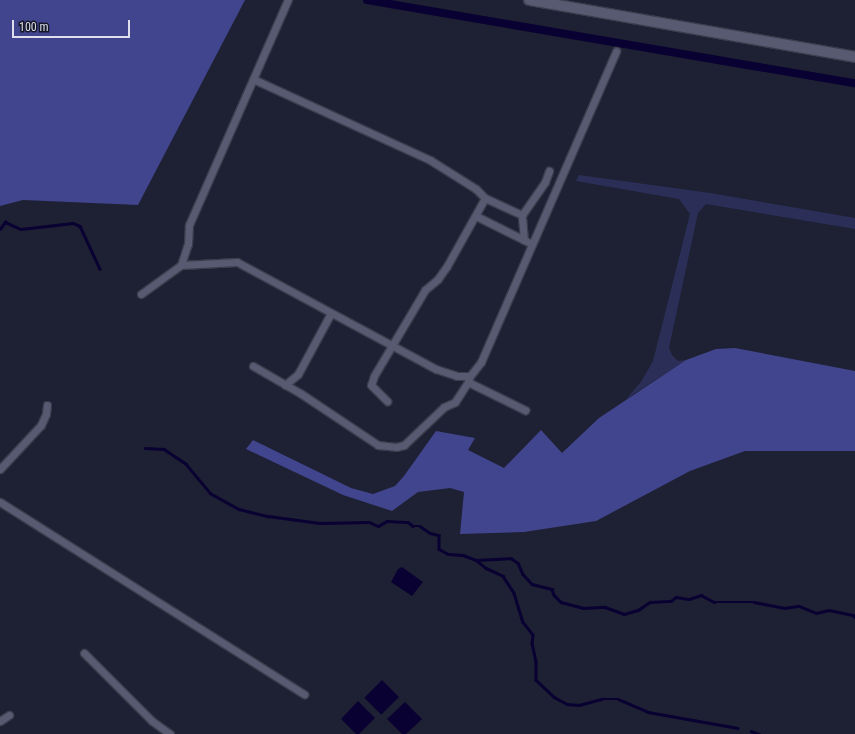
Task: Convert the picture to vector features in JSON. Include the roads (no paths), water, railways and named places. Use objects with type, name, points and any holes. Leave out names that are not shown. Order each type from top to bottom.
[{"type":"main road","points":[[529,0],[855,58]]},
{"type":"street","points":[[181,265],[188,244],[189,225],[288,0]]},
{"type":"street","points":[[253,366],[285,384],[378,445],[396,447],[404,445],[444,407],[455,402],[481,362],[616,51]]},
{"type":"street","points":[[253,79],[430,160],[476,189],[485,198],[522,215]]},
{"type":"street","points":[[524,240],[522,215],[545,182],[549,171]]},
{"type":"street","points":[[387,401],[370,385],[425,290],[438,279],[447,266],[485,198]]},
{"type":"street","points":[[476,216],[532,244]]},
{"type":"street","points":[[141,294],[181,265],[237,262],[448,375],[469,379],[525,410]]},
{"type":"street","points":[[285,384],[298,374],[331,313]]},
{"type":"street","points":[[0,469],[41,425],[46,414],[47,405]]},
{"type":"street","points":[[0,502],[304,694]]},
{"type":"street","points":[[84,653],[152,721],[170,734]]},
{"type":"street","points":[[0,721],[9,715]]},
{"type":"waterway","points":[[367,0],[855,83]]},
{"type":"waterway","points":[[0,229],[5,222],[21,229],[73,223],[80,226],[100,269]]},
{"type":"waterway","points":[[145,448],[164,449],[186,464],[210,493],[239,509],[268,516],[320,523],[369,522],[378,526],[387,521],[408,522],[413,526],[420,526],[430,533],[439,535],[439,549],[448,554],[463,555],[476,560],[511,558],[518,563],[523,574],[532,584],[552,589],[554,595],[561,602],[583,608],[605,607],[624,614],[638,610],[650,602],[671,601],[676,597],[689,599],[701,595],[714,602],[754,602],[784,608],[799,606],[816,613],[829,610],[853,615],[855,617]]},
{"type":"waterway","points":[[476,560],[486,568],[503,576],[514,593],[523,622],[533,635],[532,643],[536,662],[536,680],[554,697],[567,704],[579,705],[602,699],[618,699],[648,712],[738,728]]},
{"type":"waterway","points":[[751,731],[759,734]]}]
